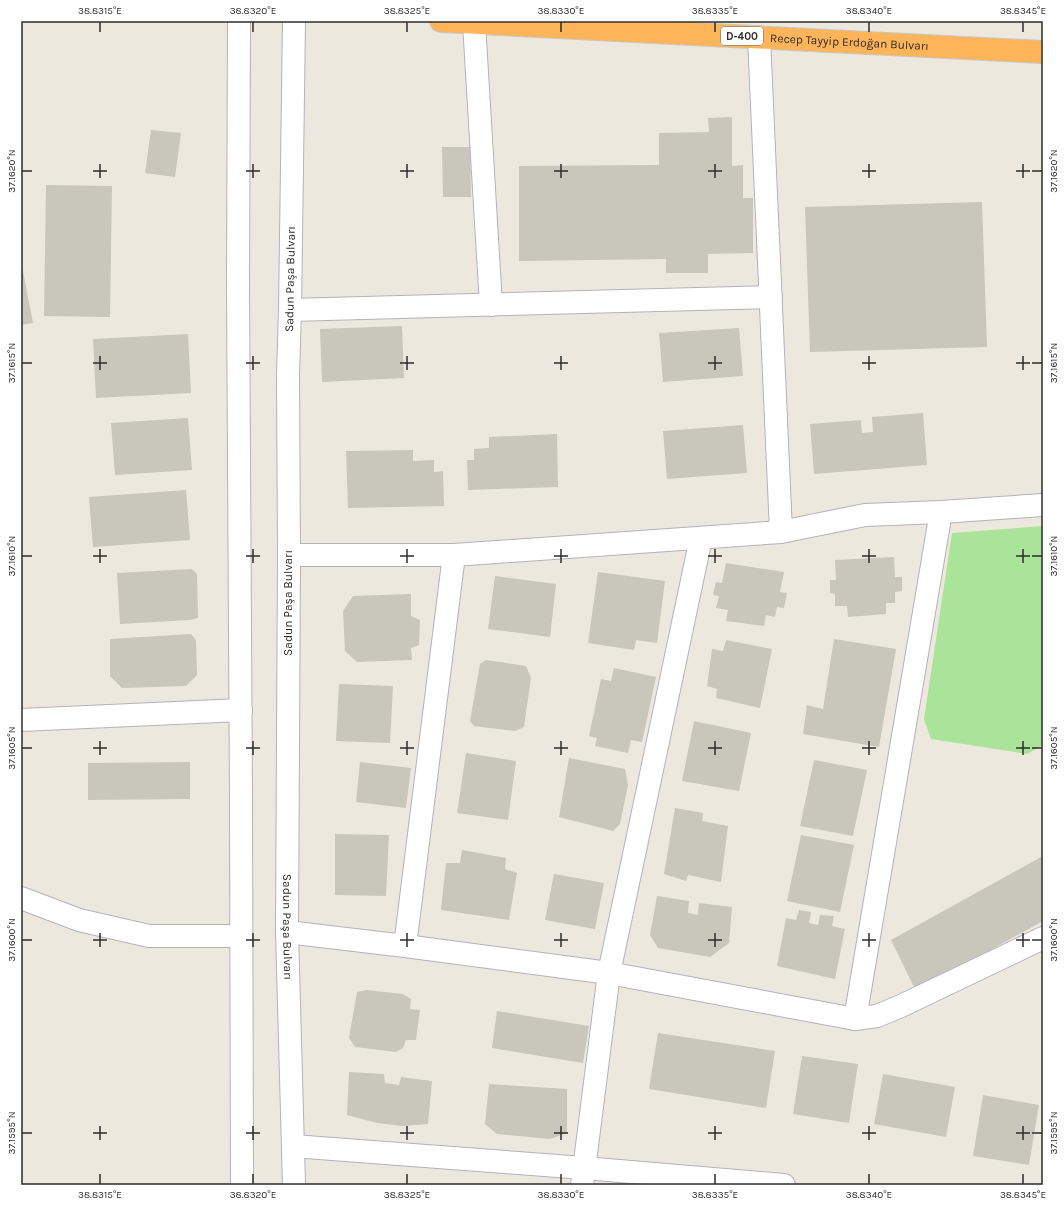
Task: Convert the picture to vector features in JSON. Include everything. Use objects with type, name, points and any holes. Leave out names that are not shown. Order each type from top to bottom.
[{"type":"highway","name":"Recep Tayyip Erdoğan Bulvarı","points":[[441,21],[1043,52]]},
{"type":"street","points":[[239,21],[238,296],[242,1185]]},
{"type":"street","name":"Sadun Paşa Bulvarı","points":[[294,21],[288,375],[287,932],[294,1185]]},
{"type":"street","points":[[474,23],[491,305]]},
{"type":"street","points":[[759,37],[781,532]]},
{"type":"street","points":[[290,310],[771,296]]},
{"type":"street","points":[[288,555],[454,555],[781,532],[865,515],[941,512],[1043,505]]},
{"type":"street","points":[[855,1019],[941,512]]},
{"type":"street","points":[[583,1176],[609,973],[701,538]]},
{"type":"street","points":[[405,946],[454,555]]},
{"type":"street","points":[[21,720],[241,710]]},
{"type":"street","points":[[21,898],[79,920],[149,936],[241,936]]},
{"type":"street","points":[[287,932],[609,973],[855,1019],[877,1016],[901,1006],[1043,938]]},
{"type":"street","points":[[292,1146],[583,1176],[784,1185]]},
{"type":"green space","points":[[1043,526],[1043,745],[1027,754],[931,739],[924,719],[952,533]]},
{"type":"building","points":[[732,117],[732,166],[743,165],[743,198],[753,198],[753,253],[708,254],[708,273],[666,273],[666,259],[519,261],[519,166],[659,165],[659,133],[709,132],[708,118]]},
{"type":"building","points":[[151,130],[181,133],[175,177],[145,173]]},
{"type":"building","points":[[442,147],[470,147],[471,197],[443,197]]},
{"type":"building","points":[[46,185],[112,186],[110,317],[44,316]]},
{"type":"building","points":[[982,202],[987,347],[810,352],[805,207]]},
{"type":"building","points":[[21,261],[33,323],[21,325]]},
{"type":"building","points":[[402,326],[404,378],[322,382],[320,329]]},
{"type":"building","points":[[739,328],[743,376],[663,382],[659,333]]},
{"type":"building","points":[[188,334],[191,393],[96,398],[93,339]]},
{"type":"building","points":[[923,413],[927,465],[814,474],[810,424],[861,420],[862,433],[873,432],[872,417]]},
{"type":"building","points":[[188,418],[192,470],[115,475],[111,423]]},
{"type":"building","points":[[743,425],[747,473],[667,479],[663,431]]},
{"type":"building","points":[[557,434],[558,487],[468,490],[467,460],[474,460],[474,449],[489,448],[489,437]]},
{"type":"building","points":[[413,450],[413,461],[434,460],[434,472],[443,471],[444,506],[348,508],[346,451]]},
{"type":"building","points":[[186,490],[190,540],[93,547],[89,497]]},
{"type":"building","points":[[894,557],[895,577],[902,577],[902,591],[895,592],[895,603],[886,603],[886,614],[848,617],[847,606],[835,606],[835,594],[830,593],[830,580],[836,580],[835,560]]},
{"type":"building","points":[[726,563],[784,572],[780,592],[787,593],[784,608],[777,607],[775,617],[766,615],[764,626],[726,621],[728,610],[716,608],[719,596],[713,595],[716,582],[722,583]]},
{"type":"building","points":[[192,569],[197,574],[198,618],[190,620],[120,624],[117,573]]},
{"type":"building","points":[[598,572],[665,581],[657,643],[636,640],[634,650],[588,643]]},
{"type":"building","points":[[495,576],[556,584],[550,637],[488,629]]},
{"type":"building","points":[[411,594],[411,616],[420,620],[419,645],[411,648],[412,660],[357,662],[345,651],[343,611],[353,596]]},
{"type":"building","points":[[191,634],[196,640],[197,675],[186,686],[122,688],[110,676],[110,639]]},
{"type":"building","points":[[834,639],[896,649],[879,747],[803,734],[807,705],[823,709]]},
{"type":"building","points":[[726,640],[772,649],[760,708],[716,698],[717,689],[707,686],[712,649],[723,651]]},
{"type":"building","points":[[486,660],[526,666],[531,678],[524,727],[515,731],[474,726],[470,721],[480,664]]},
{"type":"building","points":[[614,668],[656,677],[642,742],[631,740],[628,753],[595,746],[597,738],[589,736],[601,679],[611,681]]},
{"type":"building","points":[[339,684],[393,686],[390,743],[336,741]]},
{"type":"building","points":[[694,721],[751,733],[739,791],[682,781]]},
{"type":"building","points":[[466,753],[516,761],[508,820],[457,813]]},
{"type":"building","points":[[569,758],[625,769],[628,785],[620,824],[613,831],[559,817]]},
{"type":"building","points":[[814,760],[867,770],[853,836],[800,826]]},
{"type":"building","points":[[190,762],[190,799],[88,800],[88,763]]},
{"type":"building","points":[[360,762],[411,768],[406,808],[356,802]]},
{"type":"building","points":[[675,808],[703,813],[702,821],[728,826],[721,882],[688,875],[686,881],[664,874]]},
{"type":"building","points":[[335,834],[389,835],[386,896],[335,895]]},
{"type":"building","points":[[801,835],[854,845],[840,912],[787,901]]},
{"type":"building","points":[[462,850],[506,858],[505,869],[517,873],[509,920],[441,910],[446,863],[460,863]]},
{"type":"building","points":[[1043,856],[1043,921],[916,991],[891,940]]},
{"type":"building","points":[[554,874],[604,883],[595,929],[545,920]]},
{"type":"building","points":[[657,896],[689,901],[688,913],[698,915],[699,903],[732,907],[729,943],[710,957],[658,948],[650,935]]},
{"type":"building","points":[[799,910],[811,912],[809,923],[818,925],[820,915],[834,916],[832,926],[845,929],[835,979],[777,966],[786,918],[796,920]]},
{"type":"building","points":[[367,990],[403,994],[411,999],[410,1009],[420,1010],[416,1040],[406,1040],[403,1048],[396,1052],[355,1047],[349,1038],[357,992]]},
{"type":"building","points":[[497,1011],[589,1026],[583,1063],[492,1048]]},
{"type":"building","points":[[658,1033],[775,1051],[766,1108],[649,1089]]},
{"type":"building","points":[[802,1056],[858,1064],[849,1123],[793,1114]]},
{"type":"building","points":[[349,1072],[384,1074],[385,1083],[399,1085],[401,1077],[432,1081],[428,1124],[402,1126],[377,1123],[347,1115]]},
{"type":"building","points":[[883,1074],[955,1087],[946,1137],[874,1124]]},
{"type":"building","points":[[489,1084],[567,1089],[567,1133],[550,1139],[497,1134],[485,1124]]},
{"type":"building","points":[[983,1095],[1039,1105],[1029,1165],[973,1156]]}]
